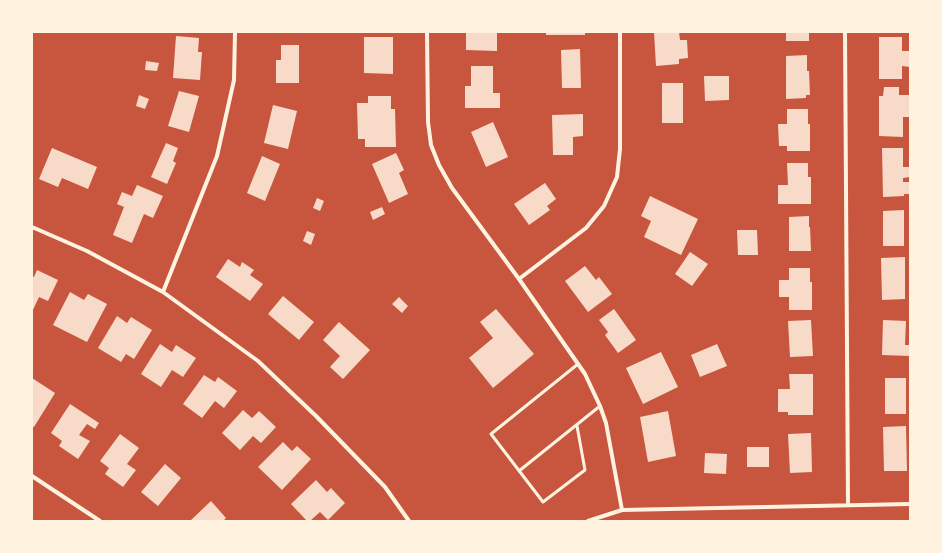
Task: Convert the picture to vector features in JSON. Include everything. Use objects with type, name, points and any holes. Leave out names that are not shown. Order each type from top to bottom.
[{"type":"street","points":[[163,292],[217,156],[234,80],[235,32]]},
{"type":"street","points":[[427,32],[428,122],[431,145],[436,158],[452,188],[519,278],[578,364],[600,406],[606,422],[622,510]]},
{"type":"street","points":[[519,278],[586,228],[604,206],[617,177],[620,148],[620,32]]},
{"type":"street","points":[[845,32],[848,504]]},
{"type":"street","points":[[32,226],[87,251],[163,292],[264,366],[316,416],[385,487],[409,521]]},
{"type":"street","points":[[32,476],[100,521]]},
{"type":"street","points":[[588,521],[622,510],[848,504],[910,504]]},
{"type":"lane","points":[[577,426],[585,470],[543,502],[491,434],[578,364]]},
{"type":"lane","points":[[519,471],[577,426],[600,406]]},
{"type":"building","points":[[466,32],[497,32],[497,51],[466,50]]},
{"type":"building","points":[[546,32],[585,32],[585,35],[546,35]]},
{"type":"building","points":[[654,32],[679,32],[680,40],[687,40],[688,58],[679,59],[679,64],[656,66]]},
{"type":"building","points":[[786,32],[809,32],[809,41],[786,41]]},
{"type":"building","points":[[176,36],[199,38],[198,52],[202,52],[200,80],[173,78]]},
{"type":"building","points":[[364,37],[393,37],[393,74],[364,73]]},
{"type":"building","points":[[879,37],[902,37],[902,51],[910,51],[910,67],[902,66],[902,79],[879,79]]},
{"type":"building","points":[[281,45],[299,45],[299,83],[276,83],[276,60],[281,60]]},
{"type":"building","points":[[580,49],[581,88],[562,88],[561,50]]},
{"type":"building","points":[[807,55],[810,95],[806,95],[806,98],[786,99],[786,56]]},
{"type":"building","points":[[146,61],[159,63],[157,71],[145,70]]},
{"type":"building","points":[[471,66],[493,66],[493,93],[500,93],[500,108],[465,108],[465,86],[471,86]]},
{"type":"building","points":[[704,76],[729,76],[729,100],[705,101]]},
{"type":"building","points":[[662,83],[683,83],[683,123],[662,123]]},
{"type":"building","points":[[884,87],[899,87],[899,95],[910,95],[910,117],[903,117],[903,137],[879,136],[879,96],[883,96]]},
{"type":"building","points":[[179,91],[199,96],[189,132],[168,126]]},
{"type":"building","points":[[139,95],[149,99],[145,109],[136,106]]},
{"type":"building","points":[[368,96],[391,96],[391,109],[395,109],[396,147],[365,147],[365,139],[358,139],[357,103],[368,103]]},
{"type":"building","points":[[273,105],[297,111],[288,149],[264,143]]},
{"type":"building","points":[[787,109],[808,109],[808,124],[810,124],[810,151],[787,151],[787,146],[779,146],[778,124],[787,124]]},
{"type":"building","points":[[583,114],[583,136],[573,137],[573,155],[553,155],[552,115]]},
{"type":"building","points":[[493,122],[508,157],[486,167],[471,132]]},
{"type":"building","points":[[166,143],[178,148],[173,161],[176,163],[167,184],[151,177]]},
{"type":"building","points":[[52,148],[97,167],[88,189],[62,178],[58,187],[39,179]]},
{"type":"building","points":[[882,148],[903,148],[903,167],[910,167],[910,177],[903,178],[903,182],[910,182],[910,194],[904,194],[904,196],[883,197]]},
{"type":"building","points":[[396,153],[404,170],[399,173],[408,194],[389,203],[372,164]]},
{"type":"building","points":[[262,156],[280,164],[265,201],[247,193]]},
{"type":"building","points":[[787,163],[808,163],[808,177],[811,177],[811,204],[778,204],[778,185],[788,185]]},
{"type":"building","points":[[545,183],[556,199],[547,206],[550,210],[529,225],[514,204]]},
{"type":"building","points":[[137,185],[163,196],[153,218],[144,214],[132,243],[113,235],[124,207],[117,204],[122,192],[132,196]]},
{"type":"building","points":[[650,196],[698,219],[681,255],[644,237],[651,221],[641,216]]},
{"type":"building","points":[[317,198],[324,201],[320,211],[313,208]]},
{"type":"building","points":[[382,207],[385,214],[373,220],[370,212]]},
{"type":"building","points":[[904,210],[904,246],[883,246],[883,211]]},
{"type":"building","points":[[809,216],[811,251],[789,251],[789,217]]},
{"type":"building","points":[[737,230],[757,230],[758,255],[738,255]]},
{"type":"building","points":[[307,231],[315,234],[311,245],[303,241]]},
{"type":"building","points":[[690,252],[708,264],[692,286],[675,274]]},
{"type":"building","points":[[905,257],[905,299],[882,300],[881,258]]},
{"type":"building","points":[[228,259],[240,267],[242,262],[254,270],[250,275],[263,284],[250,301],[216,277]]},
{"type":"building","points":[[585,266],[596,280],[599,277],[612,294],[588,312],[565,281]]},
{"type":"building","points":[[789,268],[810,268],[810,282],[812,282],[812,310],[789,310],[789,297],[779,297],[779,280],[789,280]]},
{"type":"building","points":[[37,270],[58,280],[48,301],[39,297],[32,312],[32,276],[34,277]]},
{"type":"building","points":[[70,292],[84,300],[88,294],[107,304],[87,342],[53,325]]},
{"type":"building","points":[[283,296],[314,322],[299,340],[268,314]]},
{"type":"building","points":[[399,297],[408,306],[402,313],[392,304]]},
{"type":"building","points":[[496,309],[534,354],[493,388],[469,358],[493,338],[480,322]]},
{"type":"building","points":[[614,309],[636,340],[618,353],[605,335],[608,332],[599,320]]},
{"type":"building","points":[[117,316],[127,323],[131,317],[152,330],[134,359],[126,354],[121,362],[98,348]]},
{"type":"building","points":[[811,320],[813,356],[790,357],[788,321]]},
{"type":"building","points":[[883,320],[906,321],[905,345],[910,345],[910,356],[882,355]]},
{"type":"building","points":[[339,322],[370,350],[343,379],[330,367],[340,356],[323,340]]},
{"type":"building","points":[[160,344],[172,352],[176,345],[196,358],[183,377],[172,370],[161,387],[141,374]]},
{"type":"building","points":[[717,344],[727,366],[700,377],[691,355]]},
{"type":"building","points":[[661,352],[678,387],[643,404],[626,368]]},
{"type":"building","points":[[789,374],[813,374],[813,415],[788,415],[788,412],[778,412],[778,389],[790,389]]},
{"type":"building","points":[[204,375],[215,382],[218,377],[237,391],[224,408],[215,401],[202,418],[183,404]]},
{"type":"building","points":[[32,378],[55,393],[34,427],[32,426]]},
{"type":"building","points":[[885,378],[906,378],[906,414],[885,414]]},
{"type":"building","points":[[70,404],[99,423],[95,429],[87,424],[79,435],[90,441],[78,459],[59,446],[62,441],[51,433]]},
{"type":"building","points":[[243,410],[252,418],[259,411],[276,427],[261,443],[253,436],[240,450],[222,433]]},
{"type":"building","points":[[668,411],[676,456],[648,462],[640,417]]},
{"type":"building","points":[[906,426],[907,471],[884,471],[883,427]]},
{"type":"building","points":[[811,433],[812,472],[790,473],[788,434]]},
{"type":"building","points":[[120,434],[139,448],[127,464],[136,470],[123,487],[105,474],[109,468],[100,461]]},
{"type":"building","points":[[283,442],[292,451],[297,446],[311,459],[282,490],[258,467]]},
{"type":"building","points":[[747,447],[769,447],[769,467],[747,467]]},
{"type":"building","points":[[705,453],[727,454],[726,474],[704,473]]},
{"type":"building","points":[[165,464],[181,478],[158,506],[141,492]]},
{"type":"building","points":[[316,480],[327,492],[331,488],[345,503],[328,520],[320,512],[310,521],[307,521],[291,504]]},
{"type":"building","points":[[211,501],[226,518],[223,521],[190,521]]}]
